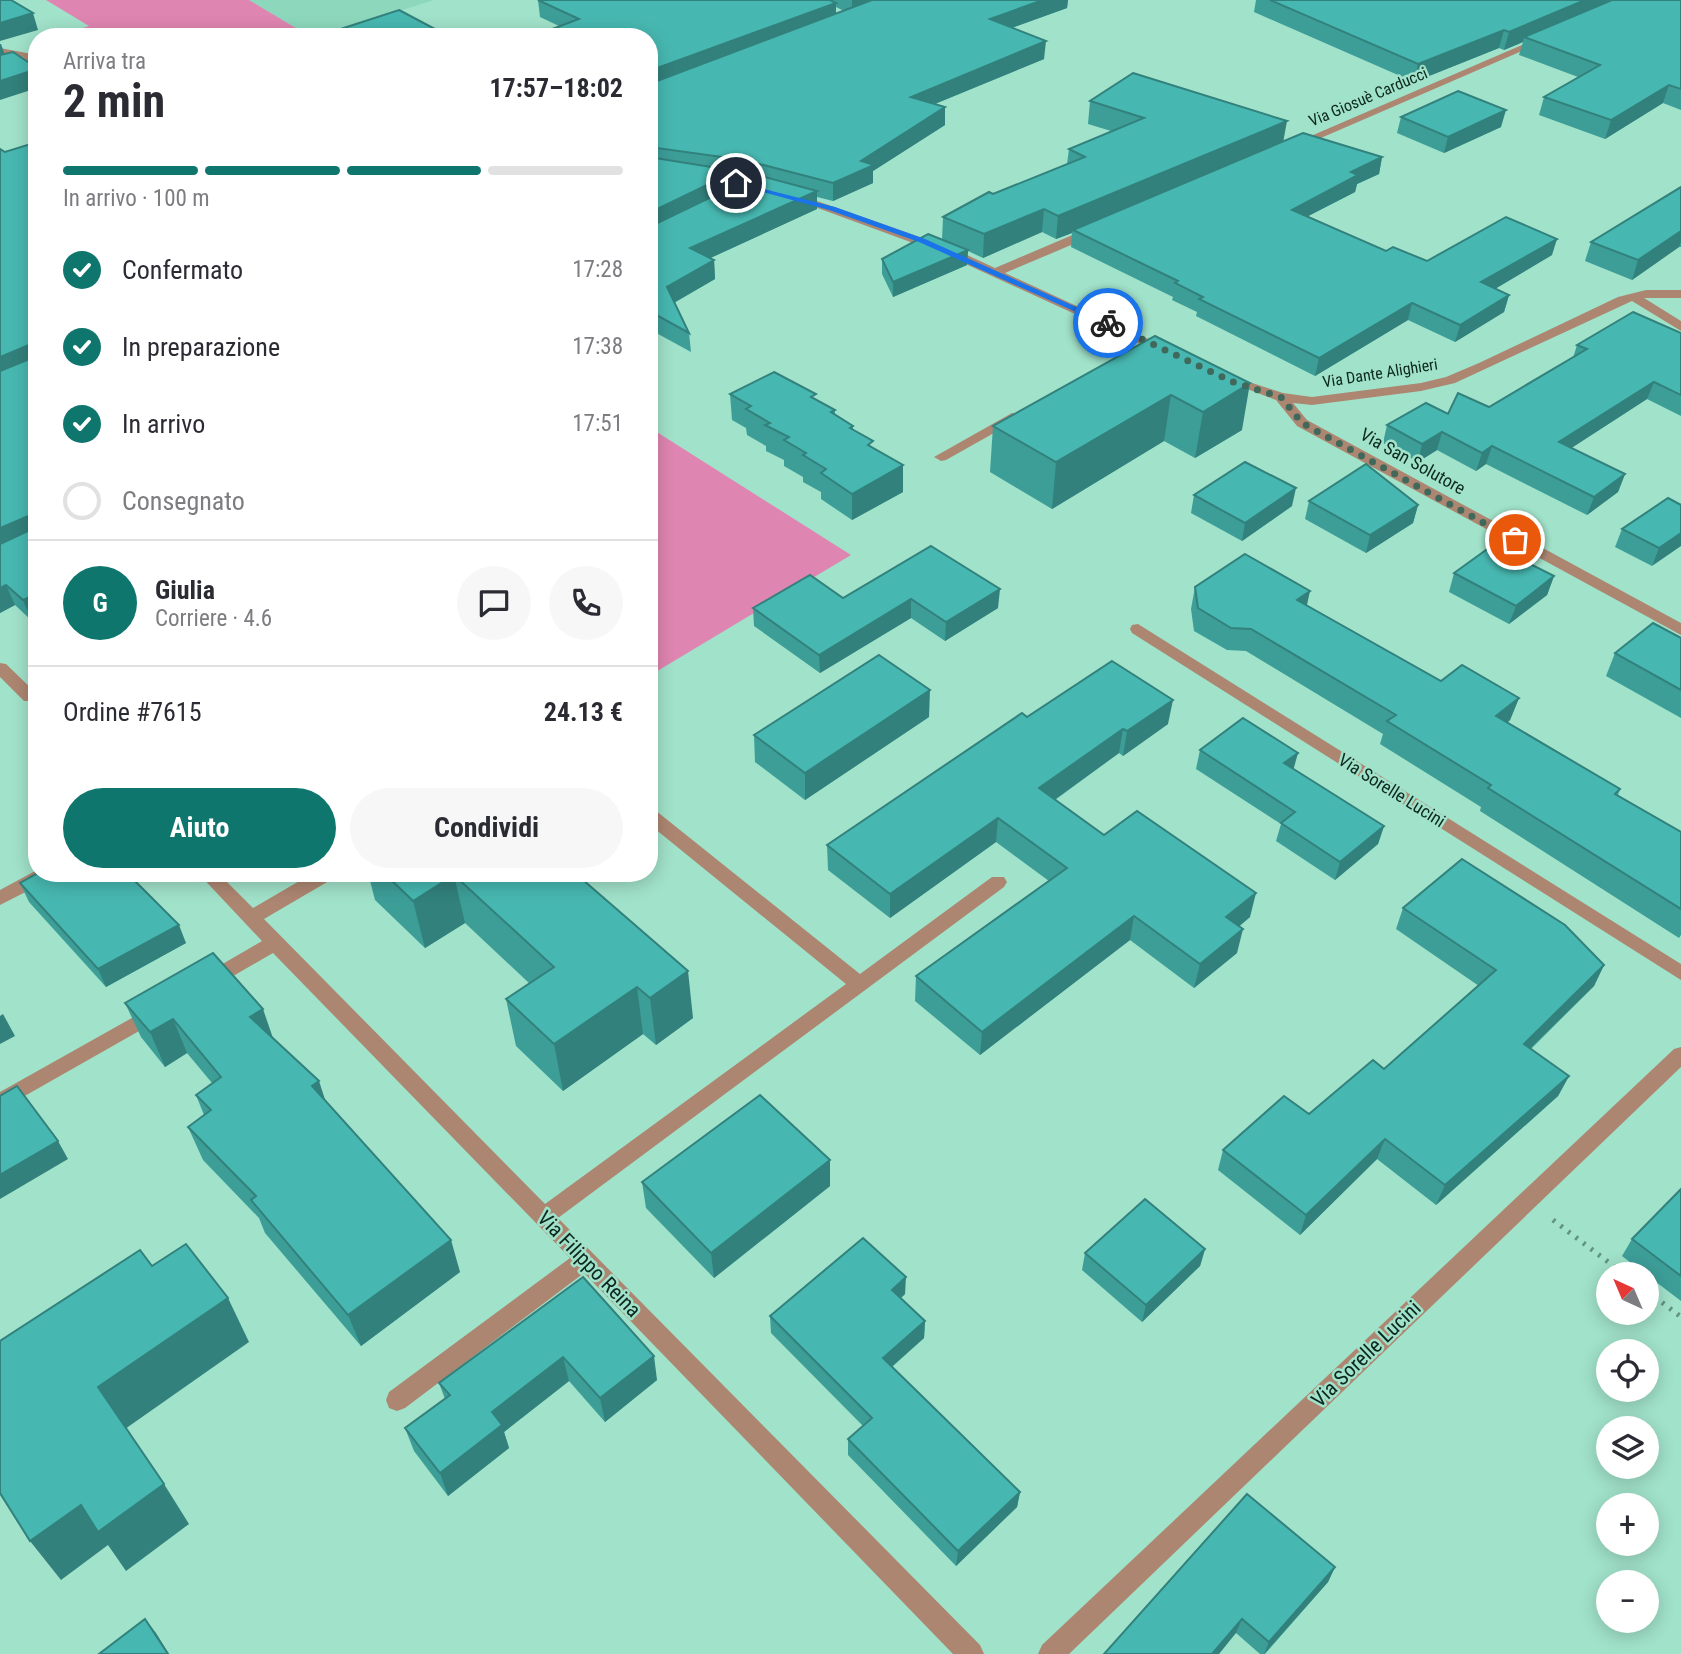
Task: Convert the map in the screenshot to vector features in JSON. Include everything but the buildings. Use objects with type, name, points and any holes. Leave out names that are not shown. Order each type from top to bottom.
[{"type":"street","name":"Via Giosuè Carducci","points":[[1290,147],[1546,38]]},
{"type":"street","points":[[0,51],[28,56]]},
{"type":"street","points":[[0,69],[28,61]]},
{"type":"street","points":[[784,194],[852,215],[941,248],[996,272],[1140,344],[1183,358]]},
{"type":"street","points":[[996,272],[1098,229]]},
{"type":"street","name":"Via Dante Alighieri","points":[[1220,376],[1281,397],[1312,401],[1450,380],[1603,307],[1646,294],[1681,294]]},
{"type":"street","points":[[1634,297],[1681,327]]},
{"type":"street","name":"Via San Solutore","points":[[1281,397],[1302,423],[1681,631]]},
{"type":"street","points":[[941,457],[1026,409]]},
{"type":"street","name":"Via Sorelle Lucini","points":[[1138,629],[1681,973]]},
{"type":"street","points":[[0,668],[28,695]]},
{"type":"street","points":[[658,821],[859,984]]},
{"type":"street","points":[[543,1217],[998,881]]},
{"type":"street","points":[[0,898],[30,882]]},
{"type":"street","name":"Via Filippo Reina","points":[[216,882],[971,1654]]},
{"type":"street","points":[[251,918],[313,882]]},
{"type":"street","points":[[191,991],[275,943]]},
{"type":"street","points":[[0,1102],[167,1005]]},
{"type":"street","name":"Via Sorelle Lucini","points":[[1051,1654],[1681,1055]]},
{"type":"street","points":[[397,1400],[585,1259]]},
{"type":"path","points":[[1527,1201],[1608,1262]]},
{"type":"path","points":[[1659,1300],[1681,1317]]},
{"type":"shaded area","points":[[46,0],[249,0],[296,28],[83,28],[89,26]]},
{"type":"shaded area","points":[[249,0],[434,0],[345,28],[296,28]]},
{"type":"shaded area","points":[[658,433],[851,555],[658,671]]},
{"type":"way so far","points":[[1108,323],[1233,382],[1281,397],[1302,423],[1515,540]]},
{"type":"route","points":[[736,183],[832,208],[922,241],[1108,323]]}]
